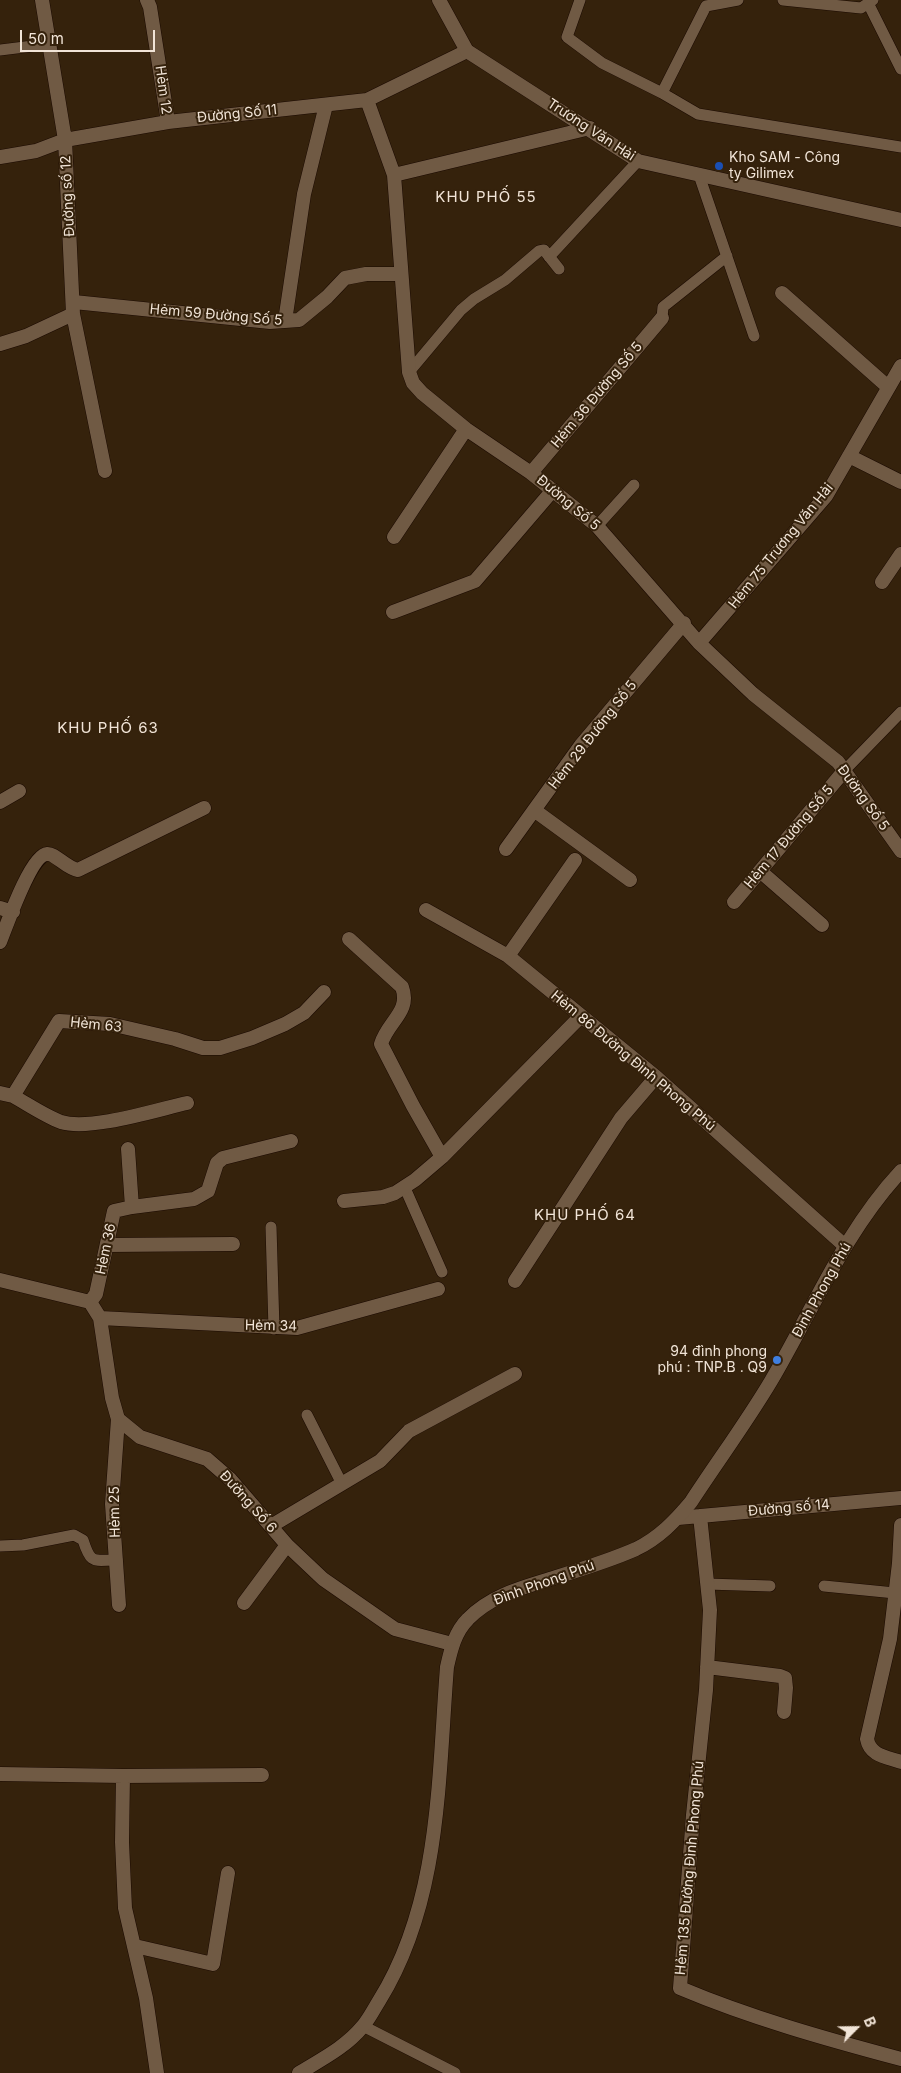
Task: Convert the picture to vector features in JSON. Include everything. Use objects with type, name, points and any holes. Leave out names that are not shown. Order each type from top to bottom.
[{"type":"street","name":"Đường số 12","points":[[42,0],[65,140],[74,308],[105,471]]},
{"type":"street","name":"Hẻm 12","points":[[147,0],[168,122]]},
{"type":"street","name":"Trương Văn Hải","points":[[439,0],[467,51],[590,128],[638,161],[901,220]]},
{"type":"street","name":"Đường Số 11","points":[[0,157],[36,151],[65,140],[168,122],[367,100],[467,51]]},
{"type":"street","name":"Đường Số 5","points":[[367,100],[394,175],[409,372],[413,383],[422,393],[466,429],[531,473],[597,526],[700,643],[753,694],[838,762],[901,852]]},
{"type":"street","points":[[285,321],[304,194],[326,105]]},
{"type":"street","points":[[394,175],[590,128]]},
{"type":"street","name":"Hẻm 59 Đường Số 5","points":[[74,308],[270,322],[299,320],[327,297],[345,278],[366,274],[401,274]]},
{"type":"street","points":[[782,293],[888,388]]},
{"type":"street","points":[[0,344],[26,336],[74,308]]},
{"type":"street","name":"Hẻm 36 Đường Số 5","points":[[531,473],[662,318]]},
{"type":"street","name":"Hẻm 75 Trương Văn Hải","points":[[700,643],[826,496],[901,366]]},
{"type":"street","points":[[394,537],[466,429]]},
{"type":"street","points":[[849,456],[901,482]]},
{"type":"street","points":[[393,612],[475,581],[553,490]]},
{"type":"street","points":[[882,582],[901,554]]},
{"type":"street","name":"Hẻm 29 Đường Số 5","points":[[506,849],[581,745],[684,623]]},
{"type":"street","name":"Hẻm 17 Đường Số 5","points":[[734,902],[844,771]]},
{"type":"street","points":[[0,802],[19,791]]},
{"type":"street","points":[[0,942],[6,910],[43,855],[52,855],[68,867],[78,870],[204,808]]},
{"type":"street","points":[[534,810],[630,880]]},
{"type":"street","points":[[508,956],[575,860]]},
{"type":"street","points":[[760,872],[822,925]]},
{"type":"street","name":"Hẻm 86 Đường Đình Phong Phú","points":[[426,910],[508,956],[656,1077],[846,1246]]},
{"type":"street","points":[[349,939],[402,987],[406,998],[404,1007],[384,1036],[381,1044],[442,1157]]},
{"type":"street","name":"Hẻm 63","points":[[7,1095],[60,1021],[110,1024],[175,1039],[203,1048],[220,1048],[252,1038],[285,1024],[304,1013],[324,992]]},
{"type":"street","points":[[344,1202],[383,1197],[405,1188],[442,1157],[581,1016]]},
{"type":"street","points":[[516,1281],[622,1118],[656,1077]]},
{"type":"street","points":[[7,1095],[52,1118],[73,1124],[109,1121],[187,1103]]},
{"type":"street","points":[[128,1148],[132,1207],[194,1199],[208,1191],[216,1163],[223,1158],[291,1141]]},
{"type":"street","name":"Đình Phong Phú","points":[[299,2073],[340,2048],[363,2026],[392,1980],[417,1920],[430,1865],[447,1667],[452,1644],[467,1619],[485,1604],[510,1592],[592,1566],[637,1548],[660,1535],[678,1518],[691,1502],[770,1382],[846,1246],[885,1188],[901,1171]]},
{"type":"street","name":"Hẻm 36","points":[[90,1302],[96,1294],[114,1211],[132,1207]]},
{"type":"street","points":[[108,1245],[233,1244]]},
{"type":"street","points":[[0,1280],[90,1302],[100,1318],[112,1398],[118,1419]]},
{"type":"street","name":"Hẻm 34","points":[[100,1318],[298,1328],[438,1289]]},
{"type":"street","points":[[271,1526],[380,1461],[410,1431],[515,1374]]},
{"type":"street","name":"Đường Số 6","points":[[118,1419],[140,1437],[207,1459],[230,1479],[287,1545],[323,1579],[396,1629],[452,1644]]},
{"type":"street","name":"Hẻm 25","points":[[118,1419],[112,1504],[117,1560],[118,1605]]},
{"type":"street","name":"Đường số 14","points":[[678,1518],[901,1498]]},
{"type":"street","name":"Hẻm 135 Đường Đình Phong Phú","points":[[700,1516],[710,1610],[707,1667],[693,1815],[680,1988],[722,2006],[836,2042],[901,2059]]},
{"type":"street","points":[[901,1525],[896,1593],[890,1639],[867,1739],[868,1747],[872,1751],[901,1762]]},
{"type":"street","points":[[244,1603],[287,1545]]},
{"type":"street","points":[[707,1667],[785,1678],[784,1712]]},
{"type":"street","points":[[0,1774],[123,1776],[262,1775]]},
{"type":"street","points":[[123,1776],[122,1842],[125,1908],[146,1998],[157,2073]]},
{"type":"street","points":[[135,1946],[213,1964],[228,1873]]},
{"type":"lane","points":[[580,0],[567,37],[602,63],[662,93],[698,114],[901,146]]},
{"type":"lane","points":[[662,93],[702,3],[738,0]]},
{"type":"lane","points":[[784,0],[861,8],[870,2],[901,69]]},
{"type":"lane","points":[[0,50],[49,44]]},
{"type":"lane","points":[[549,257],[638,161]]},
{"type":"lane","points":[[699,175],[754,336]]},
{"type":"lane","points":[[409,372],[461,310],[474,299],[505,280],[541,250],[559,269]]},
{"type":"lane","points":[[662,318],[663,307],[727,256]]},
{"type":"lane","points":[[597,526],[634,485]]},
{"type":"lane","points":[[844,771],[901,712]]},
{"type":"lane","points":[[405,1188],[442,1272]]},
{"type":"lane","points":[[271,1227],[274,1328]]},
{"type":"lane","points":[[307,1415],[342,1484]]},
{"type":"lane","points":[[0,1546],[22,1545],[74,1535],[83,1540],[89,1557],[93,1560],[117,1560]]},
{"type":"lane","points":[[707,1584],[770,1586]]},
{"type":"lane","points":[[824,1586],[896,1593]]},
{"type":"lane","points":[[363,2026],[455,2073]]},
{"type":"place","name":"Kho SAM - Công ty Gilimex","points":[[719,166]]},
{"type":"place","name":"94 đình phong phú : TNP.B . Q9","points":[[777,1360]]},
{"type":"district","name":"KHU PHỐ 55","points":[[486,197]]},
{"type":"district","name":"KHU PHỐ 63","points":[[108,728]]},
{"type":"district","name":"KHU PHỐ 64","points":[[585,1215]]}]
